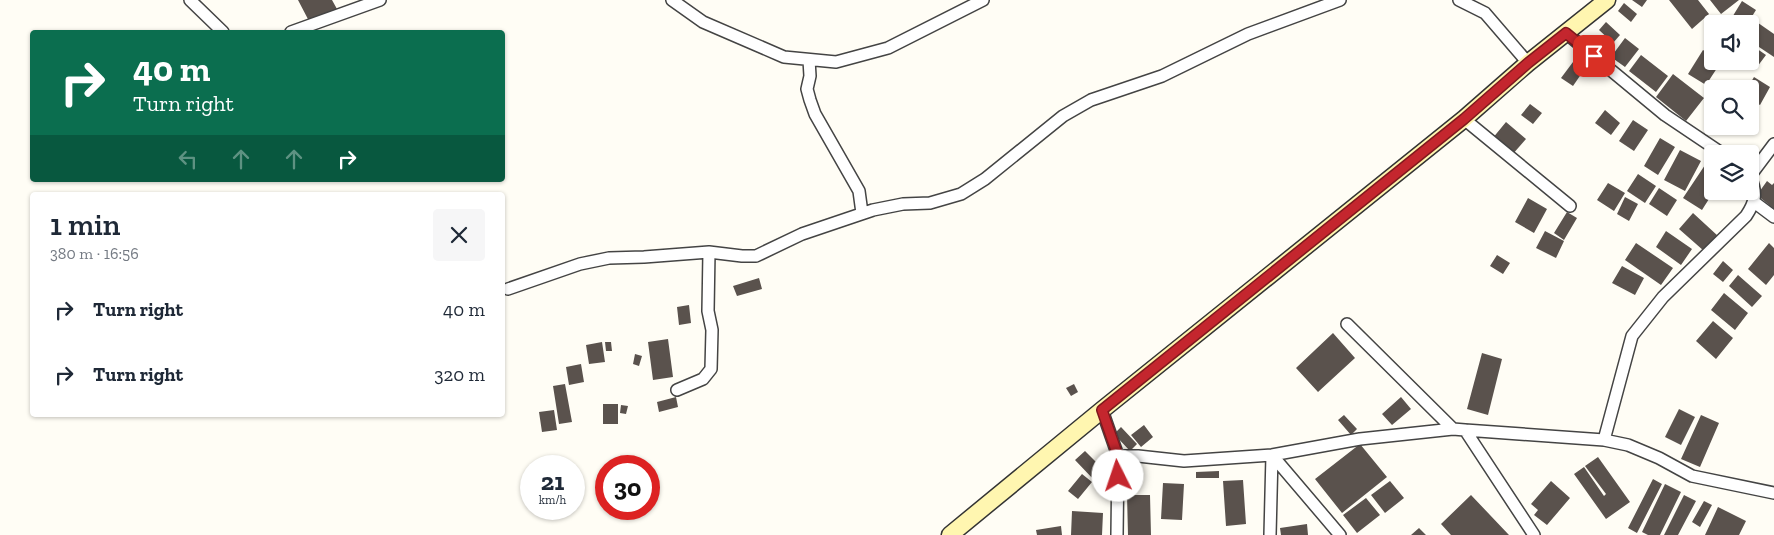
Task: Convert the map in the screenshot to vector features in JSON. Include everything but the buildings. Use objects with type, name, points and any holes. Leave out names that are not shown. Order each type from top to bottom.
[{"type":"street","points":[[190,0],[222,30]]},
{"type":"street","points":[[297,30],[380,0]]},
{"type":"street","points":[[672,0],[703,22],[784,57],[836,62],[888,48],[983,0]]},
{"type":"street","points":[[508,289],[580,264],[609,258],[709,252],[756,256],[802,234],[873,210],[903,204],[930,203],[961,194],[985,179],[1063,116],[1090,100],[1162,76],[1248,34],[1340,0]]},
{"type":"street","points":[[1459,0],[1485,13],[1528,63]]},
{"type":"street","points":[[950,535],[1102,410],[1464,119],[1528,63],[1607,0]]},
{"type":"street","points":[[1566,33],[1665,115],[1710,145]]},
{"type":"street","points":[[809,60],[810,76],[807,89],[810,100],[815,114],[859,191],[862,214]]},
{"type":"street","points":[[1464,119],[1570,206]]},
{"type":"street","points":[[1759,164],[1774,144]]},
{"type":"street","points":[[1604,440],[1632,336],[1663,297],[1746,216],[1754,202],[1774,216]]},
{"type":"street","points":[[677,390],[703,379],[711,369],[712,330],[708,311],[709,252]]},
{"type":"street","points":[[1347,324],[1453,429]]},
{"type":"street","points":[[1102,410],[1118,456],[1117,535]]},
{"type":"street","points":[[1118,456],[1138,456],[1184,461],[1272,455],[1360,439],[1453,429],[1604,440],[1628,445],[1659,458],[1692,476],[1774,493]]},
{"type":"street","points":[[1465,430],[1534,535]]},
{"type":"street","points":[[1270,535],[1272,455]]},
{"type":"street","points":[[1272,455],[1340,535]]},
{"type":"route","points":[[1118,476],[1118,456],[1102,410],[1464,119],[1528,63],[1566,33],[1594,56]]}]
